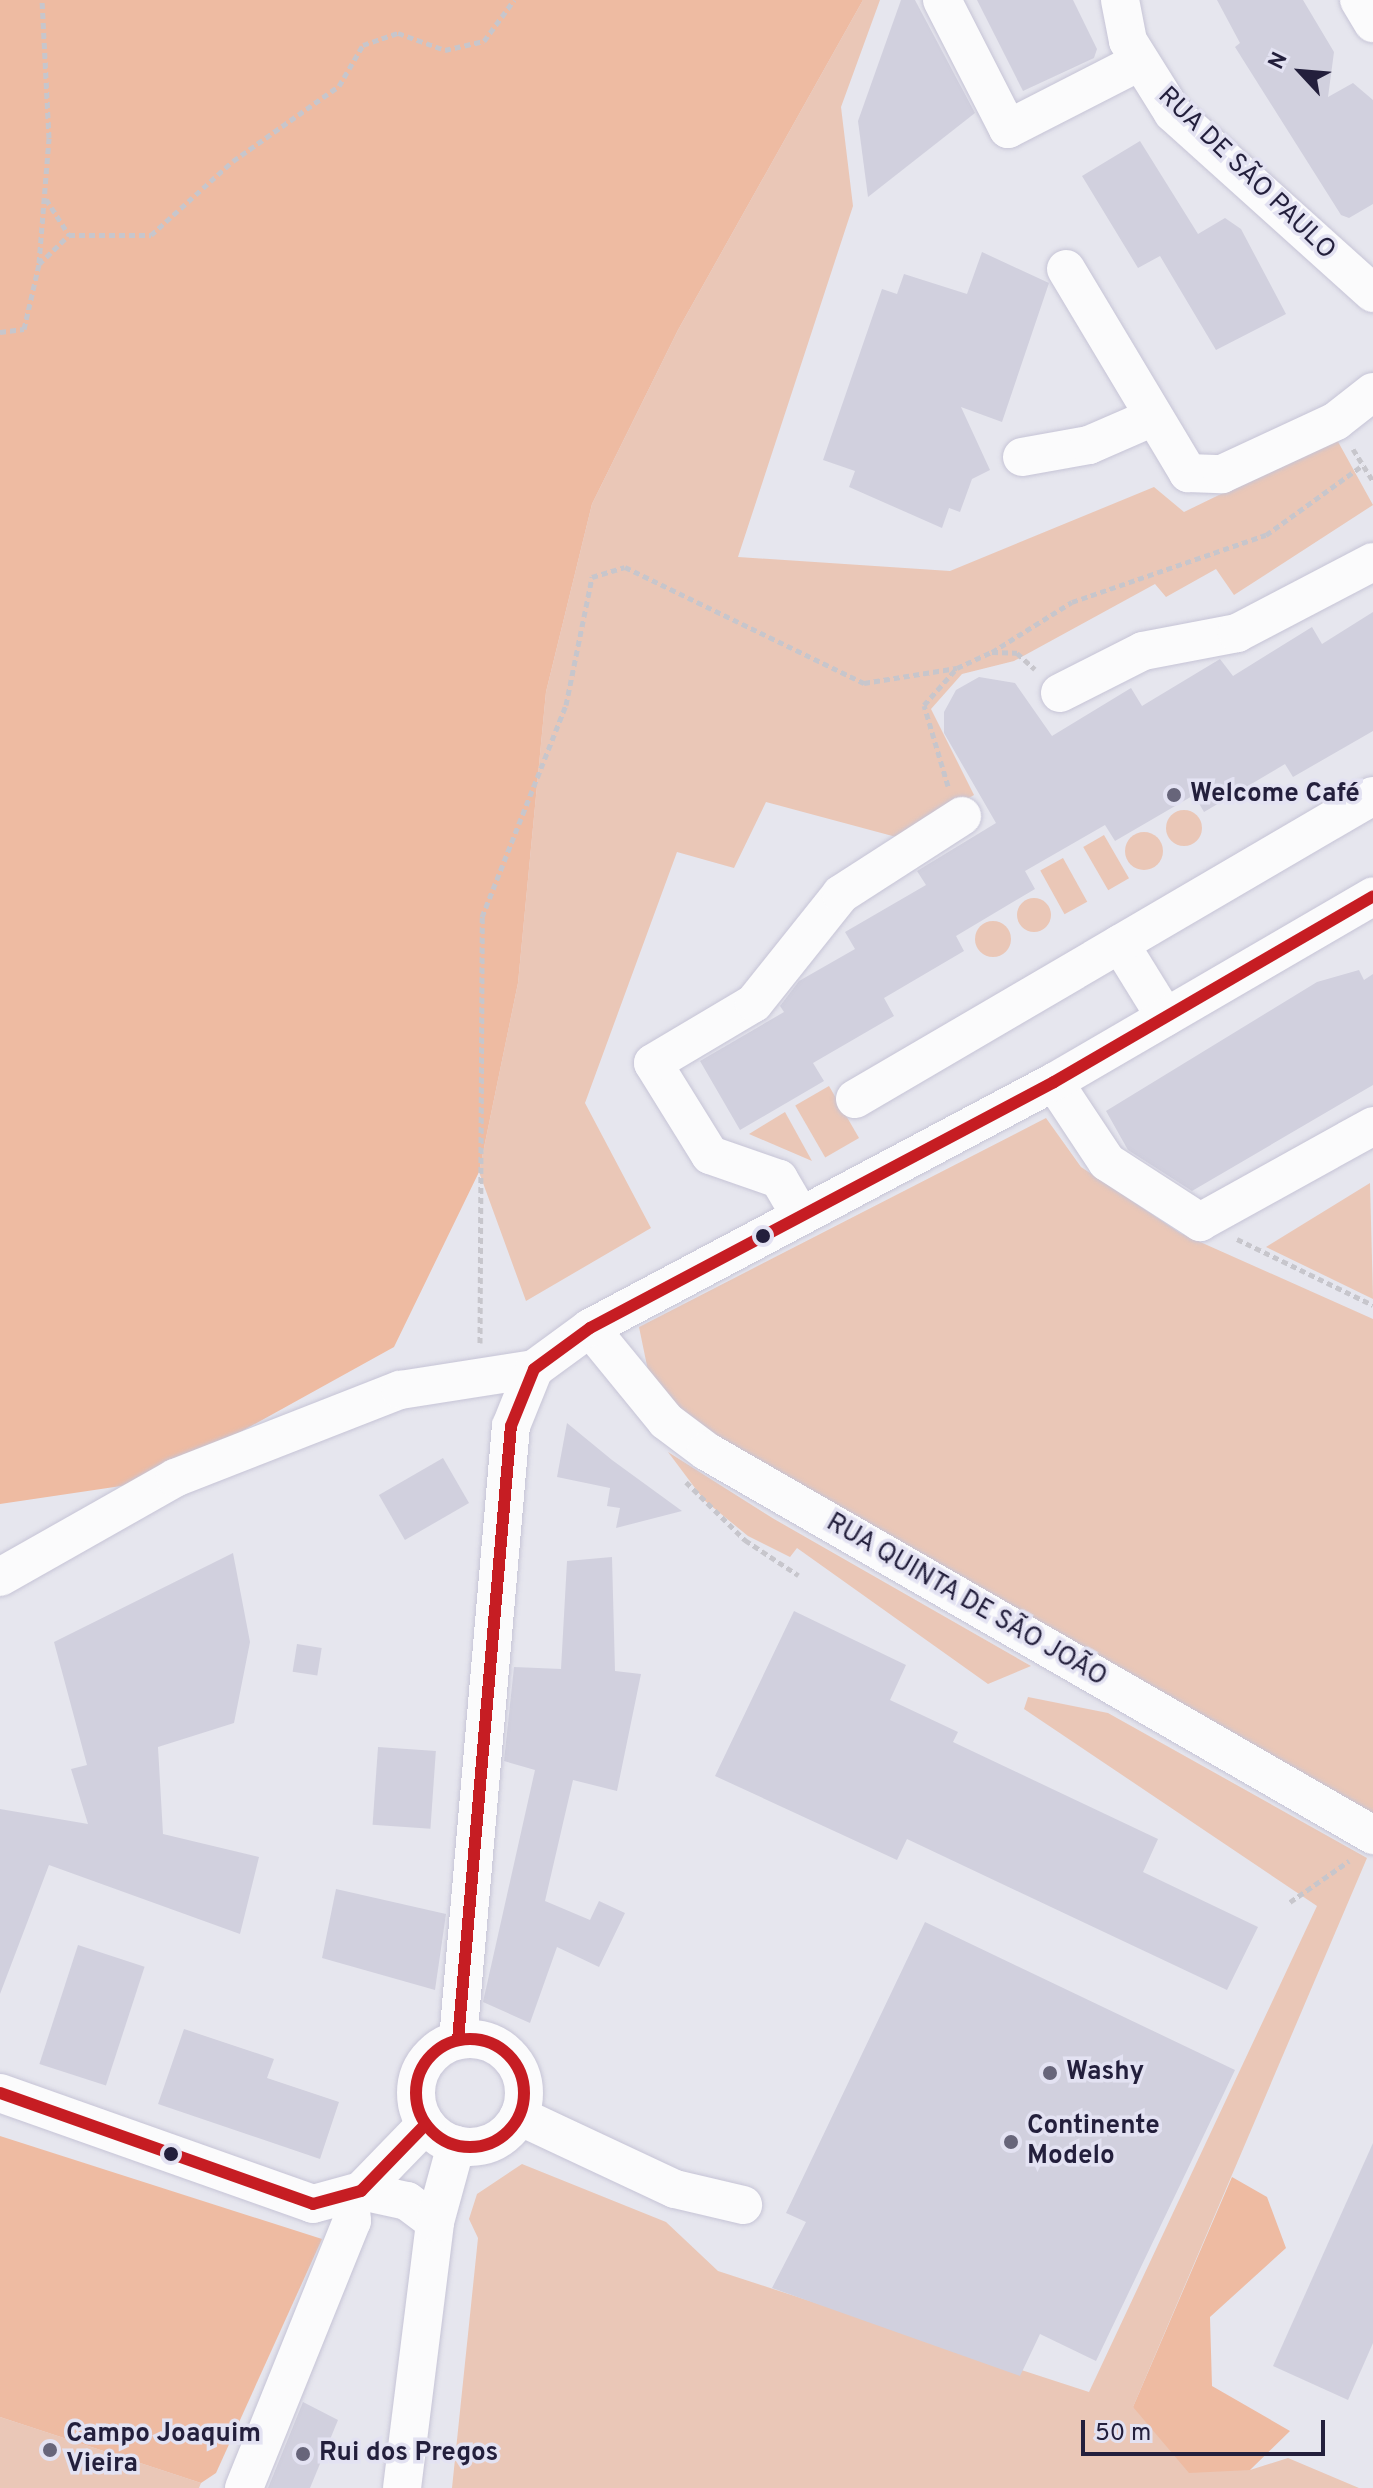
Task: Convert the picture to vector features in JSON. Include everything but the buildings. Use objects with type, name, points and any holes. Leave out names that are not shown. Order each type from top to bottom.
[{"type":"street","points":[[942,0],[1008,129],[1139,62]]},
{"type":"street","name":"RUA DE SÃO PAULO","points":[[1120,0],[1139,62],[1173,113],[1373,293]]},
{"type":"street","points":[[1359,0],[1373,23]]},
{"type":"street","points":[[1066,269],[1151,418],[1188,473],[1222,474],[1336,421],[1373,392]]},
{"type":"street","points":[[1022,457],[1089,445],[1151,418]]},
{"type":"street","points":[[1060,693],[1143,651],[1237,633],[1373,562]]},
{"type":"street","points":[[855,1099],[1373,796]]},
{"type":"street","points":[[800,1215],[779,1179],[710,1155],[653,1063],[754,1003],[841,894],[962,816]]},
{"type":"street","points":[[0,1577],[175,1478],[400,1390],[534,1369],[590,1328],[1054,1082],[1373,896]]},
{"type":"street","points":[[1120,944],[1165,1017]]},
{"type":"street","points":[[1054,1082],[1107,1162],[1200,1222],[1373,1126]]},
{"type":"street","name":"RUA QUINTA DE SÃO JOÃO","points":[[590,1328],[644,1398],[706,1451],[1368,1843]]},
{"type":"street","points":[[458,2040],[511,1426],[534,1369]]},
{"type":"street","points":[[244,2488],[352,2221],[356,2194],[441,2134],[495,2141],[519,2116],[524,2082],[507,2053],[458,2040],[441,2047],[419,2073],[415,2091],[441,2134],[435,2222],[402,2488]]},
{"type":"street","points":[[0,2093],[313,2204],[356,2194],[407,2201],[435,2222]]},
{"type":"street","points":[[519,2116],[675,2189],[743,2205]]},
{"type":"path","points":[[0,332],[24,329],[39,264],[46,199],[42,0]]},
{"type":"path","points":[[39,264],[69,235],[151,235],[233,161],[339,86],[363,45],[398,33],[445,50],[484,41],[514,0]]},
{"type":"path","points":[[46,199],[69,235]]},
{"type":"path","points":[[480,1377],[482,917],[566,705],[592,577],[625,567],[864,683],[957,668],[992,652],[1072,602],[1266,535],[1363,465]]},
{"type":"path","points":[[992,652],[1017,653],[1060,693]]},
{"type":"path","points":[[957,668],[924,705],[934,756],[962,816]]},
{"type":"path","points":[[1200,1222],[1373,1305]]},
{"type":"path","points":[[675,1468],[701,1502],[798,1575]]},
{"type":"path","points":[[1290,1902],[1368,1843]]},
{"type":"shaded area","points":[[0,0],[863,0],[678,330],[592,504],[546,692],[518,983],[479,1172],[394,1347],[224,1441],[175,1478],[0,1504]]},
{"type":"shaded area","points":[[863,0],[880,0],[841,107],[853,206],[738,557],[950,571],[1154,487],[1184,512],[1336,438],[1373,505],[1234,595],[1216,569],[1166,597],[1155,584],[1014,661],[962,674],[931,709],[974,795],[900,838],[766,802],[734,868],[677,852],[585,1103],[651,1228],[526,1301],[479,1172],[518,983],[546,692],[592,504],[678,330]]},
{"type":"shaded area","points":[[1184,810],[1197,815],[1202,828],[1197,841],[1184,846],[1171,841],[1166,828],[1171,815]]},
{"type":"shaded area","points":[[1144,832],[1158,837],[1163,851],[1158,865],[1144,870],[1130,865],[1125,851],[1130,837]]},
{"type":"shaded area","points":[[1104,835],[1129,878],[1108,890],[1083,847]]},
{"type":"shaded area","points":[[1063,858],[1087,902],[1065,914],[1040,871]]},
{"type":"shaded area","points":[[1034,898],[1046,903],[1051,915],[1046,927],[1034,932],[1022,927],[1017,915],[1022,903]]},
{"type":"shaded area","points":[[993,921],[1006,926],[1011,939],[1006,952],[993,957],[980,952],[975,939],[980,926]]},
{"type":"shaded area","points":[[829,1086],[859,1138],[825,1157],[795,1106]]},
{"type":"shaded area","points":[[785,1112],[812,1161],[749,1134]]},
{"type":"shaded area","points":[[1046,1118],[1081,1167],[1180,1233],[1373,1319],[1373,1825],[695,1431],[652,1390],[639,1327]]},
{"type":"shaded area","points":[[1370,1183],[1373,1299],[1266,1247]]},
{"type":"shaded area","points":[[668,1452],[774,1519],[1031,1666],[988,1684],[797,1548],[790,1557],[748,1536],[704,1500]]},
{"type":"shaded area","points":[[1028,1697],[1108,1713],[1367,1858],[1133,2407],[1250,2470],[1288,2458],[1359,2488],[452,2488],[478,2238],[469,2219],[477,2194],[522,2164],[666,2222],[718,2271],[1089,2392],[1317,1906],[1024,1709]]},
{"type":"shaded area","points":[[0,2136],[322,2239],[216,2473],[201,2483],[0,2417]]},
{"type":"shaded area","points":[[1232,2177],[1267,2197],[1286,2248],[1210,2317],[1212,2386],[1290,2431],[1250,2470],[1189,2473],[1133,2407]]},
{"type":"shaded area","name":"Campo Joaquim Vieira","points":[[0,2417],[201,2483],[199,2488],[0,2488]]},
{"type":"transit line","points":[[458,2040],[511,1426],[534,1369],[590,1328],[1054,1082],[1373,896]]},
{"type":"transit line","points":[[470,2039],[491,2043],[508,2055],[520,2072],[524,2093],[520,2114],[508,2131],[491,2143],[470,2147],[449,2143],[432,2131],[420,2114],[416,2093],[420,2072],[432,2055],[449,2043],[470,2039]]},
{"type":"transit line","points":[[0,2093],[313,2204],[361,2191],[426,2124]]},
{"type":"place","name":"Welcome Café","points":[[1174,795]]},
{"type":"place","name":"Washy","points":[[1050,2073]]},
{"type":"place","name":"Continente Modelo","points":[[1011,2142]]},
{"type":"place","name":"Campo Joaquim Vieira","points":[[50,2450]]},
{"type":"place","name":"Rui dos Pregos","points":[[303,2454]]}]
